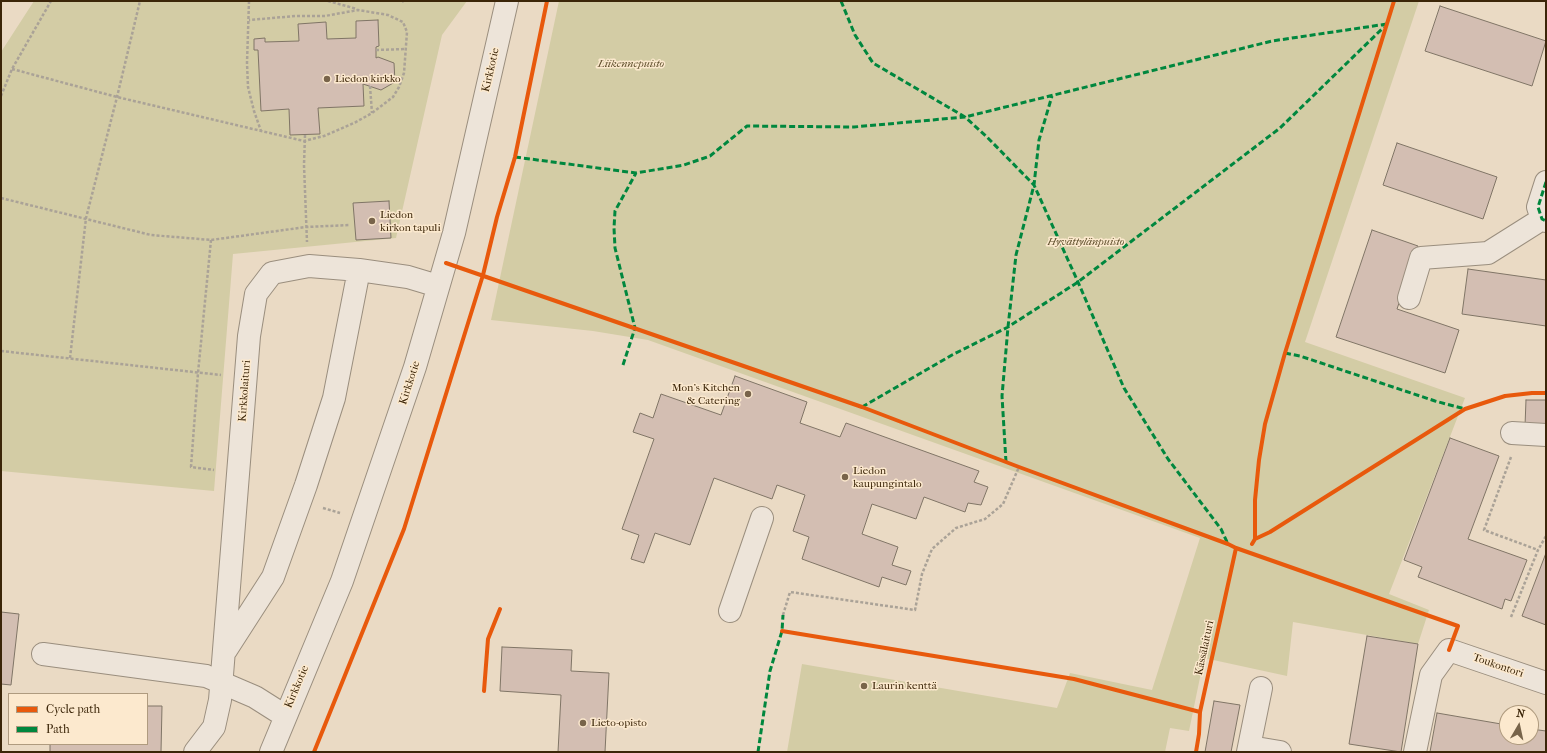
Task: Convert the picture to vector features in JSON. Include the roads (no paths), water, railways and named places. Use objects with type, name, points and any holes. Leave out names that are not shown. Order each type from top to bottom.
[{"type":"street","name":"Kirkkotie","points":[[271,752],[342,581],[415,367],[454,233],[507,1]]},
{"type":"street","points":[[1409,298],[1422,258],[1488,253],[1544,220],[1538,207],[1546,182]]},
{"type":"street","name":"Kirkkolaituri","points":[[195,752],[214,727],[220,700],[249,336],[256,294],[272,273],[309,266],[360,270],[408,277],[438,286]]},
{"type":"street","points":[[224,653],[273,577],[304,490],[334,398],[360,270]]},
{"type":"street","points":[[1512,433],[1546,434]]},
{"type":"street","points":[[730,611],[762,518]]},
{"type":"street","name":"Toukontori","points":[[1414,752],[1431,675],[1449,650],[1546,683]]},
{"type":"street","points":[[44,654],[206,676],[255,697],[285,716]]},
{"type":"street","points":[[1261,688],[1249,749],[1280,752]]},
{"type":"place","name":"Liedon kirkko","points":[[327,79]]},
{"type":"place","name":"Liedon kirkon tapuli","points":[[372,221]]},
{"type":"place","name":"Mon’s Kitchen & Catering","points":[[748,394]]},
{"type":"place","name":"Liedon kaupungintalo","points":[[845,477]]},
{"type":"place","name":"Laurin kenttä","points":[[864,686]]},
{"type":"place","name":"Lieto-opisto","points":[[583,723]]},
{"type":"park label","name":"Liikennepuisto","points":[[631,64]]},
{"type":"park label","name":"Hyvättylänpuisto","points":[[1086,242]]}]
